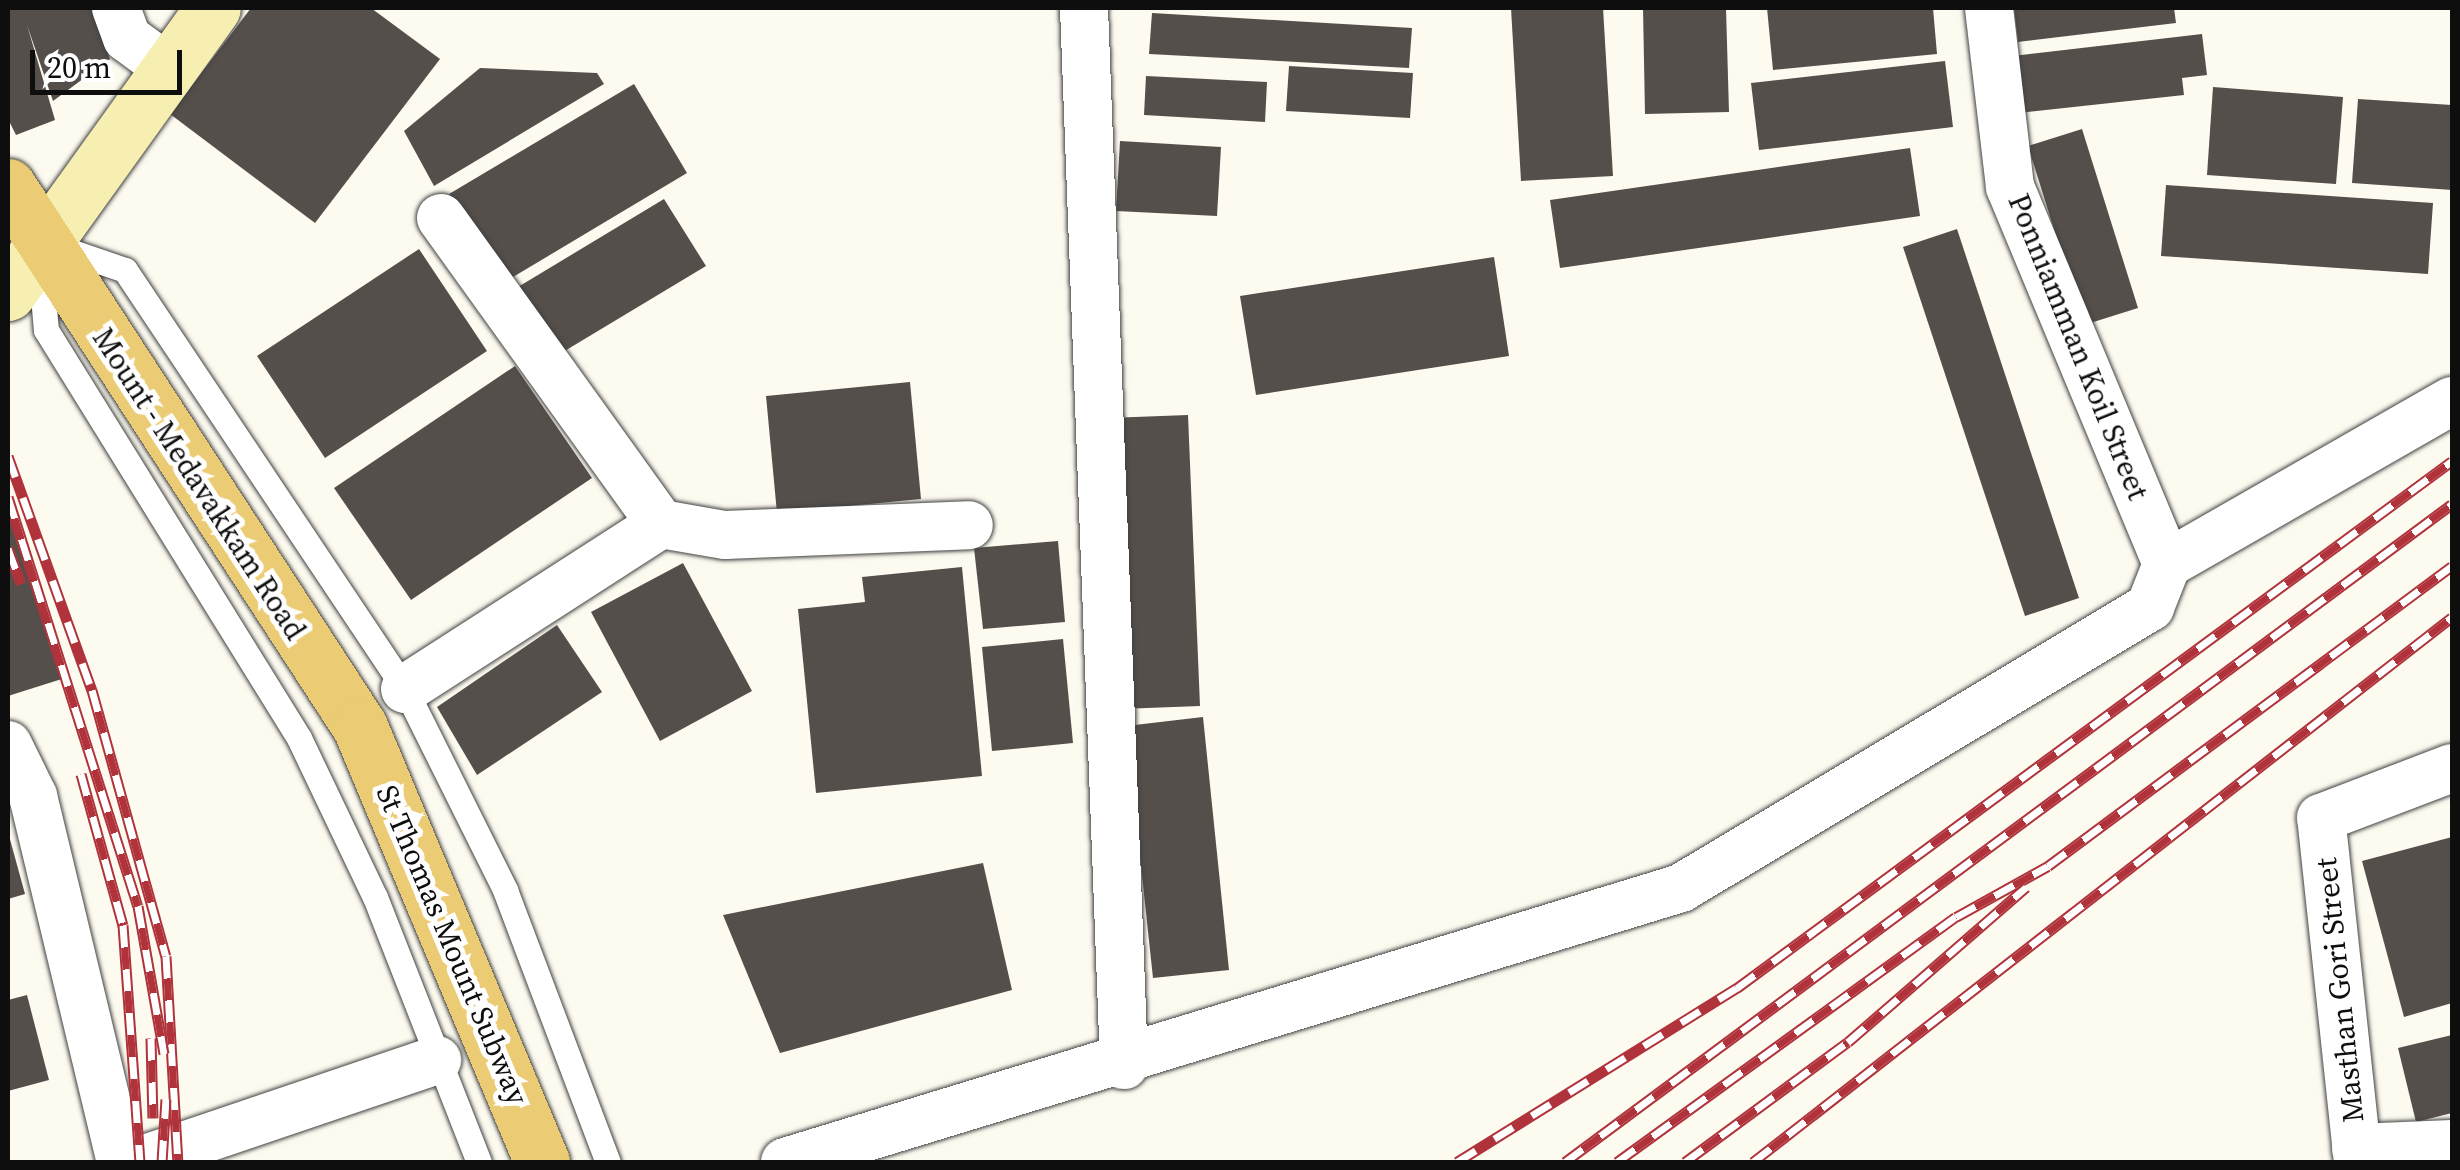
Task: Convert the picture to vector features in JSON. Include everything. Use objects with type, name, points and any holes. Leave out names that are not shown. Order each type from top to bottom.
[{"type":"main road","name":"Mount - Medavakkam Road","points":[[8,186],[23,241],[360,728]]},
{"type":"main road","name":"St Thomas Mount Subway","points":[[360,728],[542,1162]]},
{"type":"street","points":[[116,8],[128,38],[172,71]]},
{"type":"street","points":[[8,292],[23,241],[172,71],[213,8]]},
{"type":"street","points":[[1084,8],[1124,1065]]},
{"type":"street","name":"Ponniamman Koil Street","points":[[1989,8],[2010,187],[2168,564]]},
{"type":"street","points":[[441,218],[660,524]]},
{"type":"street","points":[[785,1162],[1124,1065],[1681,888],[2150,607],[2168,564],[2452,401]]},
{"type":"street","points":[[405,689],[660,524],[725,535],[969,524]]},
{"type":"street","points":[[8,746],[33,796],[122,1162]]},
{"type":"street","name":"Masthan Gori Street","points":[[2357,1155],[2322,818],[2452,768]]},
{"type":"street","points":[[136,1162],[437,1060]]},
{"type":"street","points":[[2357,1155],[2452,1144]]},
{"type":"lane","points":[[23,241],[125,270],[405,689],[505,890],[608,1162]]},
{"type":"lane","points":[[23,241],[46,330],[299,738],[376,896],[479,1162]]},
{"type":"building","points":[[8,8],[93,8],[110,59],[53,101],[27,25],[55,120],[16,135],[8,119]]},
{"type":"building","points":[[251,8],[371,8],[440,59],[315,223],[170,114]]},
{"type":"building","points":[[1511,8],[1603,8],[1613,176],[1521,181]]},
{"type":"building","points":[[1643,8],[1726,8],[1729,112],[1645,114]]},
{"type":"building","points":[[1767,8],[1933,8],[1937,54],[1773,70]]},
{"type":"building","points":[[2014,8],[2174,8],[2176,23],[2018,42]]},
{"type":"building","points":[[1152,13],[1412,28],[1409,68],[1149,54]]},
{"type":"building","points":[[2202,34],[2207,75],[2182,78],[2184,95],[2019,113],[2013,56]]},
{"type":"building","points":[[1945,61],[1953,127],[1759,150],[1751,83]]},
{"type":"building","points":[[1289,66],[1413,73],[1410,118],[1286,111]]},
{"type":"building","points":[[480,68],[597,73],[604,84],[434,186],[404,131]]},
{"type":"building","points":[[1146,76],[1267,82],[1265,122],[1144,115]]},
{"type":"building","points":[[634,84],[687,173],[503,283],[449,194]]},
{"type":"building","points":[[2213,87],[2343,97],[2336,184],[2207,175]]},
{"type":"building","points":[[2358,99],[2452,105],[2452,190],[2352,183]]},
{"type":"building","points":[[2082,129],[2138,308],[2084,325],[2028,146]]},
{"type":"building","points":[[1120,141],[1221,147],[1217,216],[1116,211]]},
{"type":"building","points":[[1910,148],[1920,216],[1560,268],[1550,200]]},
{"type":"building","points":[[2166,185],[2433,203],[2428,274],[2161,256]]},
{"type":"building","points":[[664,199],[706,266],[558,355],[518,287]]},
{"type":"building","points":[[1957,229],[2079,598],[2025,616],[1903,247]]},
{"type":"building","points":[[419,249],[487,351],[325,458],[257,356]]},
{"type":"building","points":[[1494,257],[1509,356],[1256,395],[1240,296]]},
{"type":"building","points":[[515,366],[592,478],[411,600],[334,488]]},
{"type":"building","points":[[910,382],[921,499],[777,513],[766,396]]},
{"type":"building","points":[[1188,415],[1200,706],[1120,709],[1108,418]]},
{"type":"building","points":[[8,505],[65,678],[8,696]]},
{"type":"building","points":[[1058,541],[1065,622],[983,629],[974,548]]},
{"type":"building","points":[[683,563],[752,691],[660,741],[591,612]]},
{"type":"building","points":[[962,567],[982,776],[816,793],[798,609],[865,602],[862,577]]},
{"type":"building","points":[[557,625],[602,692],[477,775],[437,707]]},
{"type":"building","points":[[1063,639],[1073,743],[992,751],[982,647]]},
{"type":"building","points":[[1203,717],[1229,970],[1153,978],[1126,726]]},
{"type":"building","points":[[8,832],[25,894],[8,899]]},
{"type":"building","points":[[2452,837],[2452,1003],[2404,1017],[2362,861]]},
{"type":"building","points":[[983,863],[1012,990],[780,1053],[723,915]]},
{"type":"building","points":[[27,995],[49,1080],[8,1091],[8,1000]]},
{"type":"building","points":[[2452,1035],[2452,1113],[2416,1122],[2398,1048]]},
{"type":"railway","points":[[8,456],[92,690],[166,956],[178,1162]]},
{"type":"railway","points":[[1457,1162],[1737,988],[2452,461]]},
{"type":"railway","points":[[8,497],[138,906],[164,1054]]},
{"type":"railway","points":[[1565,1162],[2452,504]]},
{"type":"railway","points":[[8,548],[21,584]]},
{"type":"railway","points":[[1617,1162],[1956,917],[2048,866],[2452,566]]},
{"type":"railway","points":[[1753,1162],[2452,617]]},
{"type":"railway","points":[[81,774],[123,925],[140,1162]]},
{"type":"railway","points":[[1685,1162],[1848,1042],[2026,887]]},
{"type":"railway","points":[[151,1038],[153,1118]]},
{"type":"railway","points":[[162,1162],[166,1099]]}]
